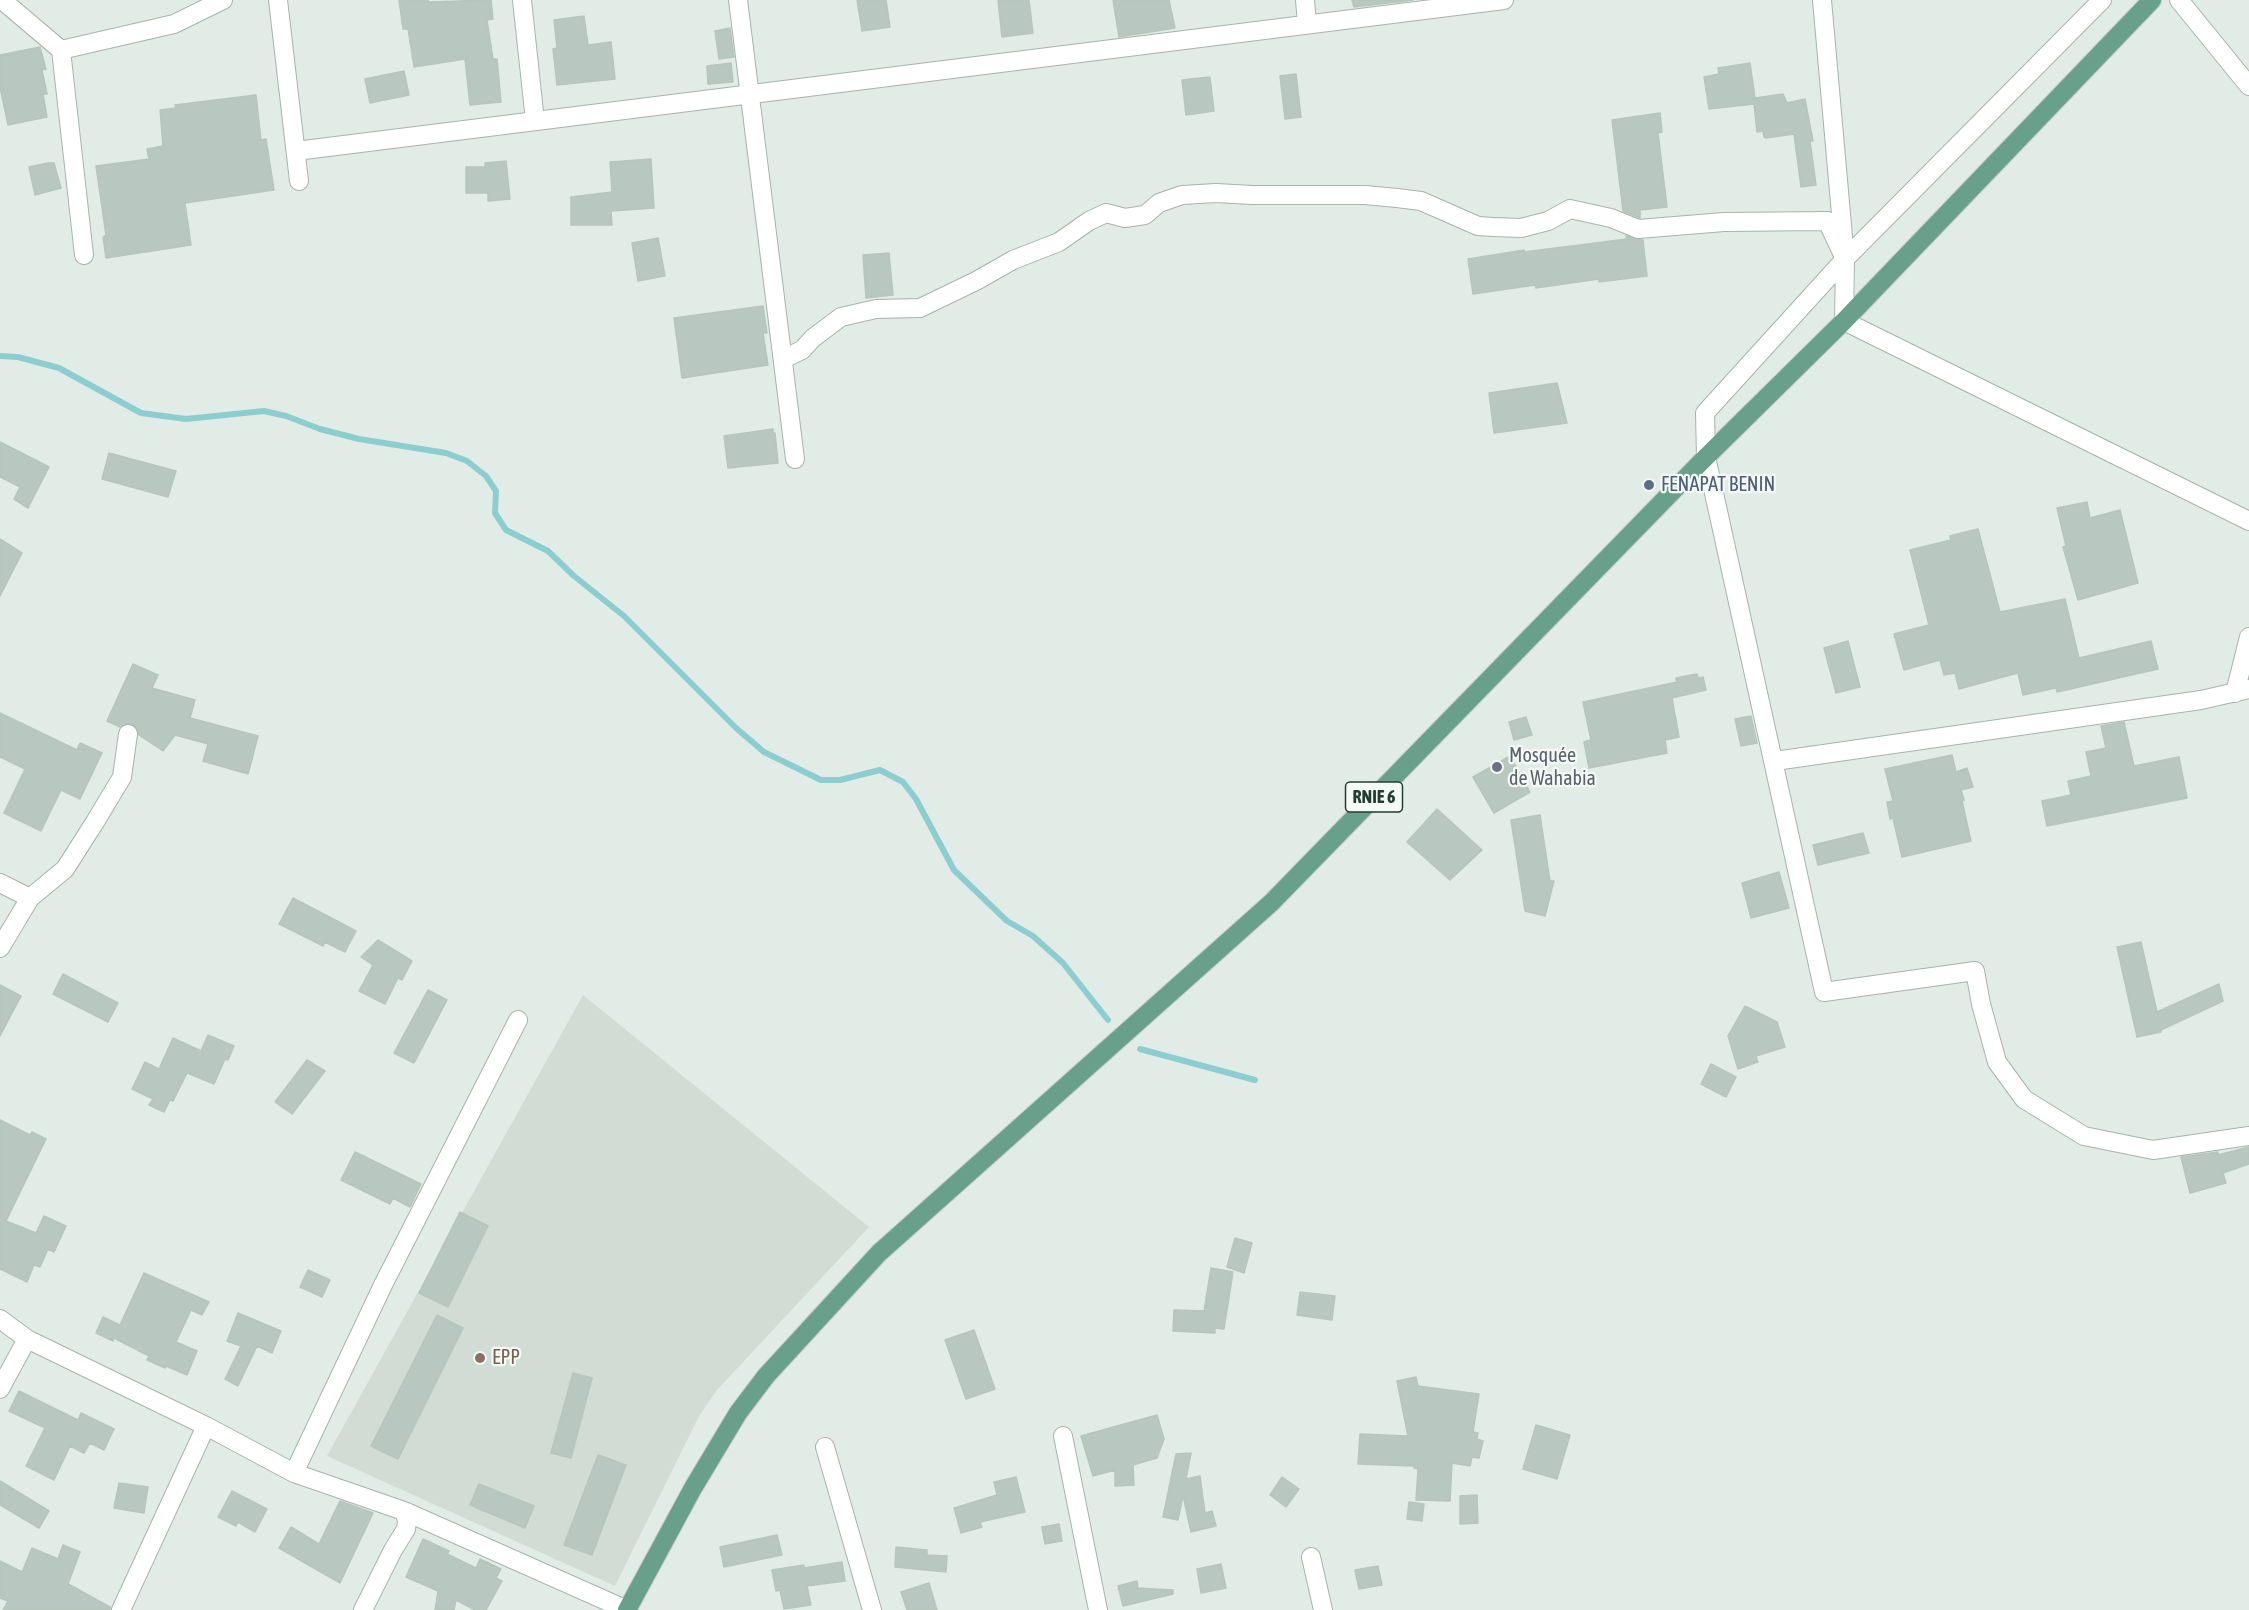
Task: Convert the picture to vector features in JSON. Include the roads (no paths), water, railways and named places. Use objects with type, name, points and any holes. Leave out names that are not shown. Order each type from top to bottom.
[{"type":"main road","name":"RNIE 6","points":[[627,1610],[693,1488],[738,1413],[766,1376],[879,1253],[1271,903],[1706,457],[1844,321],[2152,0]]},
{"type":"street","points":[[2,0],[61,50],[84,255]]},
{"type":"street","points":[[61,50],[174,24],[223,0]]},
{"type":"street","points":[[278,0],[299,181]]},
{"type":"street","points":[[522,0],[535,121]]},
{"type":"street","points":[[738,0],[795,459]]},
{"type":"street","points":[[1305,0],[1307,23]]},
{"type":"street","points":[[296,151],[1504,0]]},
{"type":"street","points":[[1822,0],[1845,259],[1844,321],[2249,520]]},
{"type":"street","points":[[2102,0],[1845,259],[1705,413],[1706,457],[1775,761],[1824,992],[1975,971],[1981,1004],[1997,1062],[2024,1100],[2068,1127],[2084,1136],[2153,1150],[2249,1136]]},
{"type":"street","points":[[2179,0],[2249,86]]},
{"type":"street","points":[[783,359],[802,350],[813,338],[842,317],[876,309],[920,308],[1013,260],[1059,242],[1089,221],[1106,213],[1125,218],[1145,215],[1159,203],[1182,195],[1365,195],[1397,198],[1421,201],[1469,223],[1494,227],[1521,228],[1548,221],[1570,209],[1611,218],[1638,229],[1724,222],[1827,221],[1845,259]]},
{"type":"street","points":[[1775,761],[2201,700],[2242,691],[2249,637]]},
{"type":"street","points":[[0,948],[30,898],[65,869],[122,777],[128,734]]},
{"type":"street","points":[[0,883],[30,898]]},
{"type":"street","points":[[294,1473],[383,1285],[518,1020]]},
{"type":"street","points":[[0,1319],[27,1339],[206,1426],[294,1473],[404,1511],[627,1610]]},
{"type":"street","points":[[0,1389],[27,1339]]},
{"type":"street","points":[[121,1610],[206,1426]]},
{"type":"street","points":[[1063,1436],[1098,1610]]},
{"type":"street","points":[[825,1447],[872,1610]]},
{"type":"street","points":[[363,1610],[406,1529],[407,1521],[404,1511]]},
{"type":"street","points":[[1311,1557],[1323,1610]]},
{"type":"waterway","points":[[0,356],[18,357],[59,368],[141,413],[186,419],[264,411],[359,439],[446,453],[467,461],[486,476],[496,491],[495,513],[506,530],[548,551],[574,576],[624,616],[736,728],[764,752],[821,780],[840,780],[880,770],[903,782],[916,799],[954,870],[1007,921],[1033,936],[1063,963],[1108,1020]]},
{"type":"waterway","points":[[1140,1049],[1255,1080]]},
{"type":"place","name":"FENAPAT BENIN","points":[[1649,485]]},
{"type":"place","name":"Mosquée de Wahabia","points":[[1497,767]]},
{"type":"place","name":"EPP","points":[[480,1358]]}]
